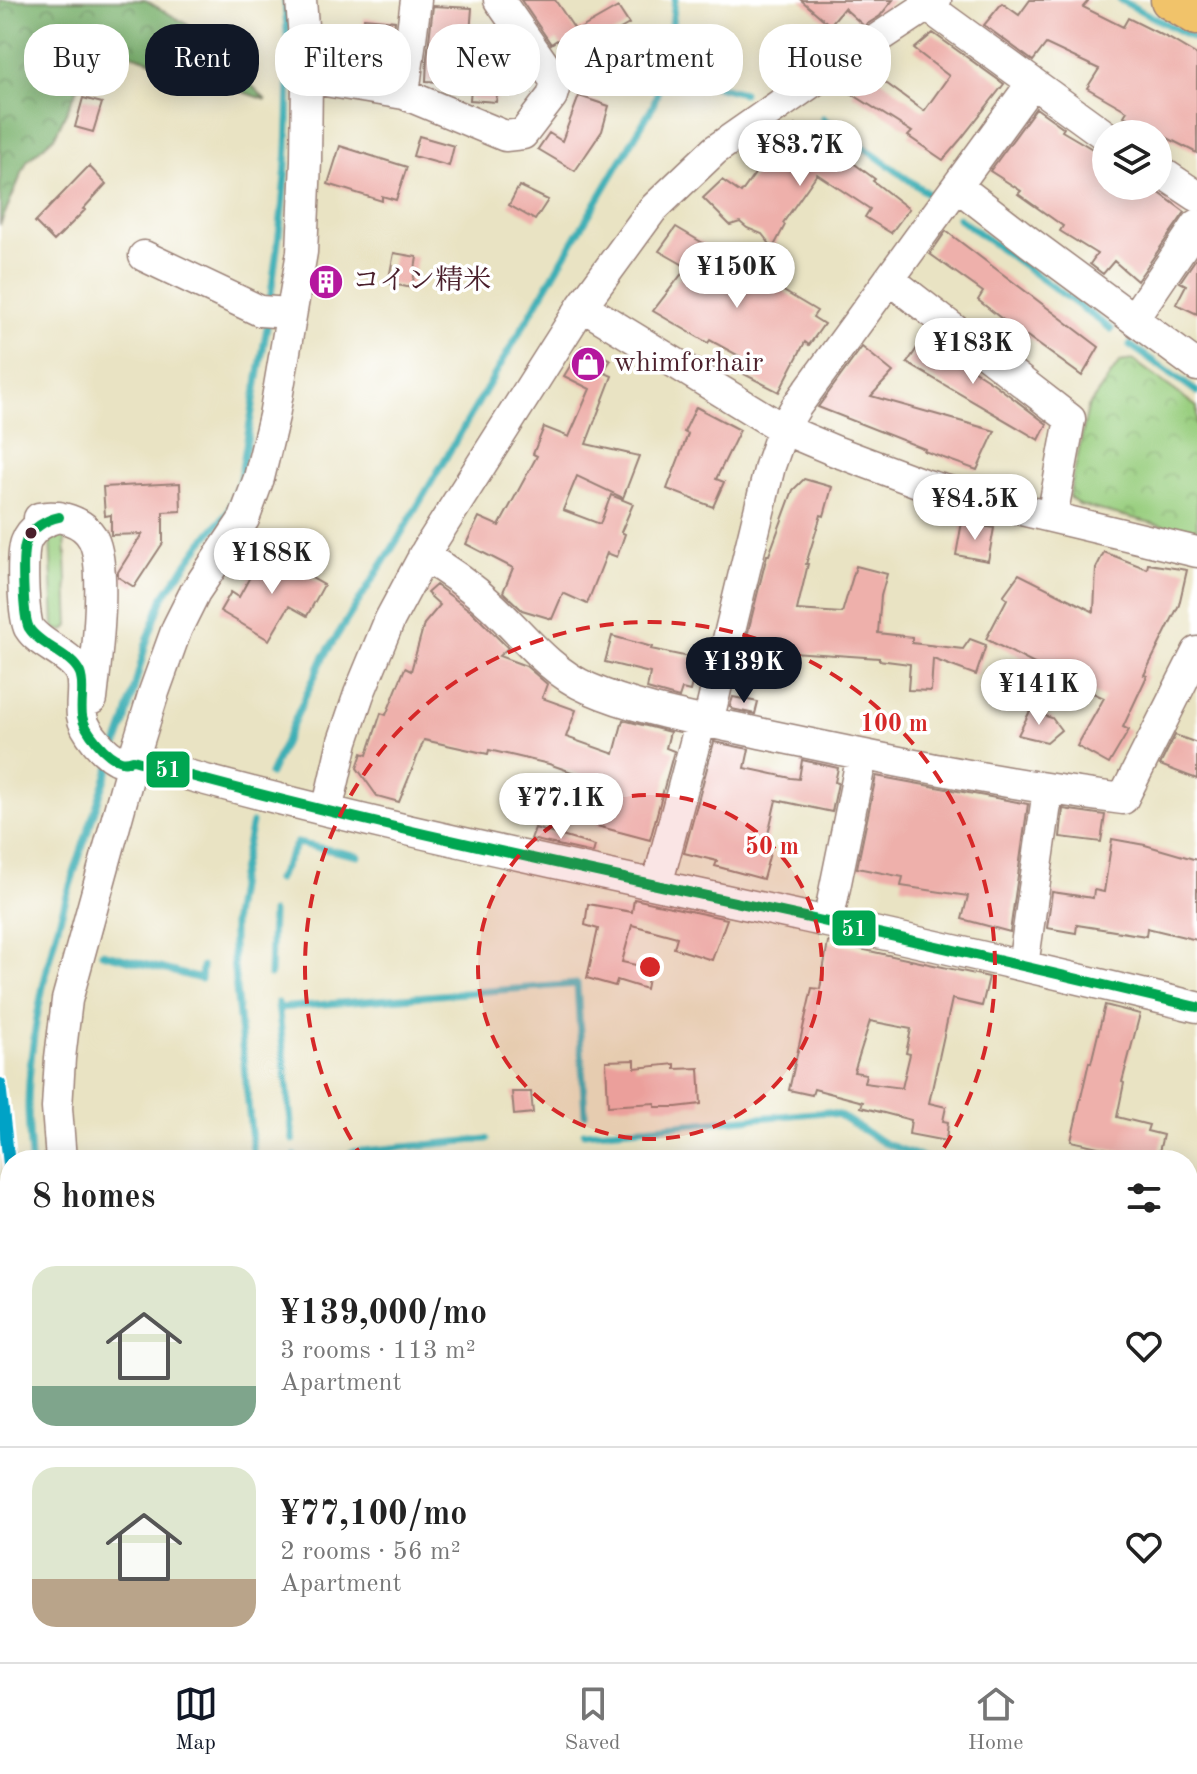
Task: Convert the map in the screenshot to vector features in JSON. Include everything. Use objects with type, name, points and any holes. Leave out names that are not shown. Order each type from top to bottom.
[{"type":"main road","points":[[1170,0],[1197,16]]},
{"type":"street","points":[[301,0],[303,24]]},
{"type":"street","points":[[411,39],[416,0]]},
{"type":"street","points":[[409,96],[505,136],[523,134],[552,96],[556,82],[499,0]]},
{"type":"street","points":[[327,811],[343,741],[359,694],[390,619],[423,556],[582,306],[652,210],[715,150],[932,3],[1032,83],[1092,126]]},
{"type":"street","points":[[657,885],[705,721],[770,466],[783,429],[1032,83]]},
{"type":"street","points":[[60,1150],[57,1108],[67,1000],[120,754],[154,692],[177,628],[195,592],[244,519],[259,478],[274,416],[302,252],[307,96]]},
{"type":"street","points":[[1172,179],[1197,196]]},
{"type":"street","points":[[957,186],[1197,366]]},
{"type":"street","points":[[1134,318],[1197,225]]},
{"type":"street","points":[[144,256],[260,311],[291,313]]},
{"type":"street","points":[[889,279],[1070,419],[1052,517]]},
{"type":"street","points":[[582,306],[783,429],[835,451],[923,484],[980,500],[1197,552]]},
{"type":"street","points":[[120,754],[93,718],[98,634],[97,548],[89,532],[77,523],[59,517],[33,519],[17,535],[12,553],[13,611],[22,636],[31,646],[65,657],[76,667],[80,673],[82,719],[91,735],[120,754],[287,802],[1197,1007]]},
{"type":"street","points":[[423,556],[469,586],[551,663],[588,688],[651,709],[705,721],[1048,790],[1123,799],[1197,652]]},
{"type":"street","points":[[828,922],[862,755]]},
{"type":"street","points":[[1023,966],[1048,790]]},
{"type":"green space","points":[[0,0],[145,0],[186,24],[145,24],[145,59],[129,53],[129,24],[24,24],[24,96],[74,96],[55,136],[27,161],[0,225]]},
{"type":"green space","points":[[1133,360],[1197,407],[1197,534],[1079,505],[1069,497],[1088,407],[1120,362]]},
{"type":"green space","points":[[53,532],[65,535],[69,626],[64,631],[55,629],[54,625],[50,535]]},
{"type":"building","points":[[521,0],[555,0],[571,24],[556,24],[556,41],[551,44]]},
{"type":"building","points":[[801,0],[893,0],[880,16],[867,24],[862,24],[844,8],[829,24]]},
{"type":"building","points":[[1030,0],[1089,0],[1083,7],[1123,27],[1128,18],[1197,55],[1197,153],[1172,140],[1172,120],[1132,120],[1124,116],[1127,111],[1087,88],[1099,69],[1046,44],[1033,61],[984,25],[1002,3],[1019,15]]},
{"type":"building","points":[[433,6],[472,8],[471,24],[431,24]]},
{"type":"building","points":[[618,7],[629,24],[588,24]]},
{"type":"building","points":[[364,18],[395,21],[395,24],[363,24]]},
{"type":"building","points":[[933,33],[1004,84],[943,160],[908,136],[912,132],[855,96],[891,96],[891,87],[924,111],[949,76],[914,49]]},
{"type":"building","points":[[470,96],[497,96],[496,102],[470,100]]},
{"type":"building","points":[[579,96],[609,106],[602,131],[575,171],[538,149],[549,133],[562,141]]},
{"type":"building","points":[[83,98],[102,103],[93,132],[75,127]]},
{"type":"building","points":[[1036,108],[1064,128],[1062,131],[1092,149],[1092,200],[1169,200],[1185,212],[1137,281],[1114,261],[1103,274],[1090,264],[1097,254],[1060,231],[1063,226],[1018,194],[1021,191],[990,171]]},
{"type":"building","points":[[795,125],[833,148],[909,209],[891,233],[865,217],[870,209],[817,174],[783,223],[785,225],[773,248],[762,234],[740,222],[730,225],[703,198],[722,180],[741,193],[767,157],[772,161]]},
{"type":"building","points":[[419,136],[454,146],[449,166],[413,156]]},
{"type":"building","points":[[340,146],[407,167],[396,200],[382,196],[382,201],[328,184]]},
{"type":"building","points":[[89,166],[106,184],[54,241],[35,222]]},
{"type":"building","points":[[519,186],[548,200],[535,220],[509,205]]},
{"type":"building","points":[[676,227],[817,311],[813,317],[824,324],[809,345],[805,342],[779,392],[744,374],[750,362],[710,340],[708,343],[653,311],[687,267],[659,251]]},
{"type":"building","points":[[946,231],[1099,347],[1082,376],[978,300],[983,292],[930,254]]},
{"type":"building","points":[[394,253],[417,257],[412,288],[388,283]]},
{"type":"building","points":[[1197,257],[1197,314],[1176,304],[1186,285],[1180,282]]},
{"type":"building","points":[[926,335],[957,354],[954,358],[1047,424],[1039,440],[907,363]]},
{"type":"building","points":[[582,346],[611,360],[603,372],[612,376],[586,444],[639,456],[623,498],[577,476],[563,510],[600,524],[611,495],[633,504],[621,532],[625,534],[617,557],[607,553],[587,604],[563,593],[552,619],[522,610],[503,592],[513,568],[466,544],[479,517],[499,526],[537,456],[533,454],[544,427],[569,437],[590,389],[564,376]]},
{"type":"building","points":[[862,347],[893,372],[871,396],[995,431],[977,470],[818,407]]},
{"type":"building","points":[[696,407],[740,430],[716,479],[724,482],[713,507],[667,489],[688,434],[684,432]]},
{"type":"building","points":[[804,479],[832,487],[806,564],[797,610],[842,613],[856,566],[887,574],[881,596],[878,633],[912,637],[912,643],[963,649],[970,639],[986,645],[976,675],[933,659],[931,691],[908,690],[910,664],[879,658],[792,652],[746,640],[767,555],[793,490]]},
{"type":"building","points":[[180,483],[181,511],[163,512],[163,543],[134,587],[118,577],[118,572],[142,534],[111,535],[111,515],[105,516],[103,487]]},
{"type":"building","points":[[962,522],[994,528],[988,561],[956,555]]},
{"type":"building","points":[[264,551],[324,585],[307,616],[289,606],[269,640],[220,611],[231,592],[239,597]]},
{"type":"building","points":[[1104,552],[1147,569],[1148,564],[1187,570],[1179,605],[1144,675],[1147,676],[1123,727],[1129,730],[1109,764],[1077,746],[1104,698],[986,639],[1007,599],[1003,596],[1019,574],[1094,612],[1096,568]]},
{"type":"building","points":[[436,585],[472,612],[508,648],[499,656],[526,666],[547,684],[542,698],[576,710],[566,737],[614,754],[623,720],[670,732],[666,748],[674,751],[650,840],[597,826],[608,785],[549,764],[489,750],[488,754],[424,740],[399,802],[377,796],[357,768],[362,753],[367,755],[381,713],[386,715],[405,668],[411,671],[424,624],[440,605],[427,593]]},
{"type":"building","points":[[612,636],[651,649],[698,659],[690,691],[682,689],[679,698],[647,689],[650,673],[605,662]]},
{"type":"building","points":[[733,697],[758,702],[755,714],[732,709]]},
{"type":"building","points":[[1030,711],[1052,718],[1061,730],[1047,742],[1018,735]]},
{"type":"building","points":[[1175,735],[1197,743],[1197,779],[1160,765]]},
{"type":"building","points":[[714,742],[749,749],[745,768],[791,778],[799,779],[802,760],[838,768],[832,812],[776,800],[764,851],[770,853],[763,879],[715,866],[717,861],[684,853]]},
{"type":"building","points":[[876,776],[1028,804],[1010,932],[962,919],[968,896],[901,886],[903,877],[857,868]]},
{"type":"building","points":[[1063,809],[1105,815],[1101,842],[1060,837]]},
{"type":"building","points":[[535,828],[595,846],[593,853],[531,839]]},
{"type":"building","points":[[1112,839],[1197,860],[1197,940],[1147,928],[1146,936],[1077,925],[1076,933],[1047,928],[1052,892],[1093,898],[1094,890],[1104,892]]},
{"type":"building","points":[[634,899],[727,919],[712,960],[674,948],[677,937],[632,925],[622,962],[650,968],[646,989],[617,980],[615,986],[587,978],[598,929],[585,925],[588,904],[632,912]]},
{"type":"building","points":[[828,942],[989,977],[982,1006],[952,999],[929,1103],[946,1107],[943,1121],[948,1122],[946,1141],[909,1134],[911,1120],[861,1107],[863,1102],[814,1089],[812,1095],[789,1090],[812,988],[820,989]],"holes":[[[870,1021],[911,1029],[906,1053],[910,1054],[902,1088],[864,1083],[866,1074],[854,1072]]]},
{"type":"building","points":[[1105,1005],[1140,1014],[1122,1082],[1117,1117],[1149,1125],[1147,1131],[1163,1135],[1159,1150],[1112,1150],[1071,1141]]},
{"type":"building","points":[[635,1060],[635,1068],[675,1064],[675,1069],[699,1068],[701,1104],[676,1107],[655,1107],[655,1103],[608,1106],[606,1061]]},
{"type":"building","points":[[512,1092],[531,1092],[533,1113],[514,1115]]},
{"type":"waterway","points":[[270,303],[287,149],[285,0]]},
{"type":"waterway","points":[[270,774],[323,658],[398,539],[653,106],[668,58],[675,0]]},
{"type":"waterway","points":[[1120,0],[1197,40]]},
{"type":"waterway","points":[[823,118],[931,196]]},
{"type":"waterway","points":[[958,218],[1111,329]]},
{"type":"waterway","points":[[116,748],[163,597],[228,512],[240,480],[268,321]]},
{"type":"waterway","points":[[1130,345],[1197,392]]},
{"type":"waterway","points":[[30,1150],[28,1105],[31,1062],[45,976],[69,889],[111,764]]},
{"type":"waterway","points":[[252,823],[233,918],[233,960],[253,1150]]},
{"type":"waterway","points":[[277,880],[297,843],[358,856]]},
{"type":"waterway","points":[[270,975],[272,913]]},
{"type":"waterway","points":[[102,953],[201,979],[202,967]]},
{"type":"waterway","points":[[278,1008],[577,984],[585,1114]]},
{"type":"waterway","points":[[278,1003],[293,1140]]},
{"type":"waterway","points":[[584,1133],[825,1112],[839,1115],[884,1143],[903,1150]]},
{"type":"waterway","points":[[373,1150],[487,1139]]},
{"type":"transit line","name":"51","points":[[59,517],[40,525],[31,533],[24,548],[27,622],[40,640],[76,666],[81,678],[84,722],[97,742],[115,758],[133,760],[305,806],[1197,1007]]},
{"type":"transit line","points":[[0,1084],[7,1150]]},
{"type":"place","name":"コイン精米","points":[[326,282]]},
{"type":"place","name":"whimforhair","points":[[588,364]]}]
